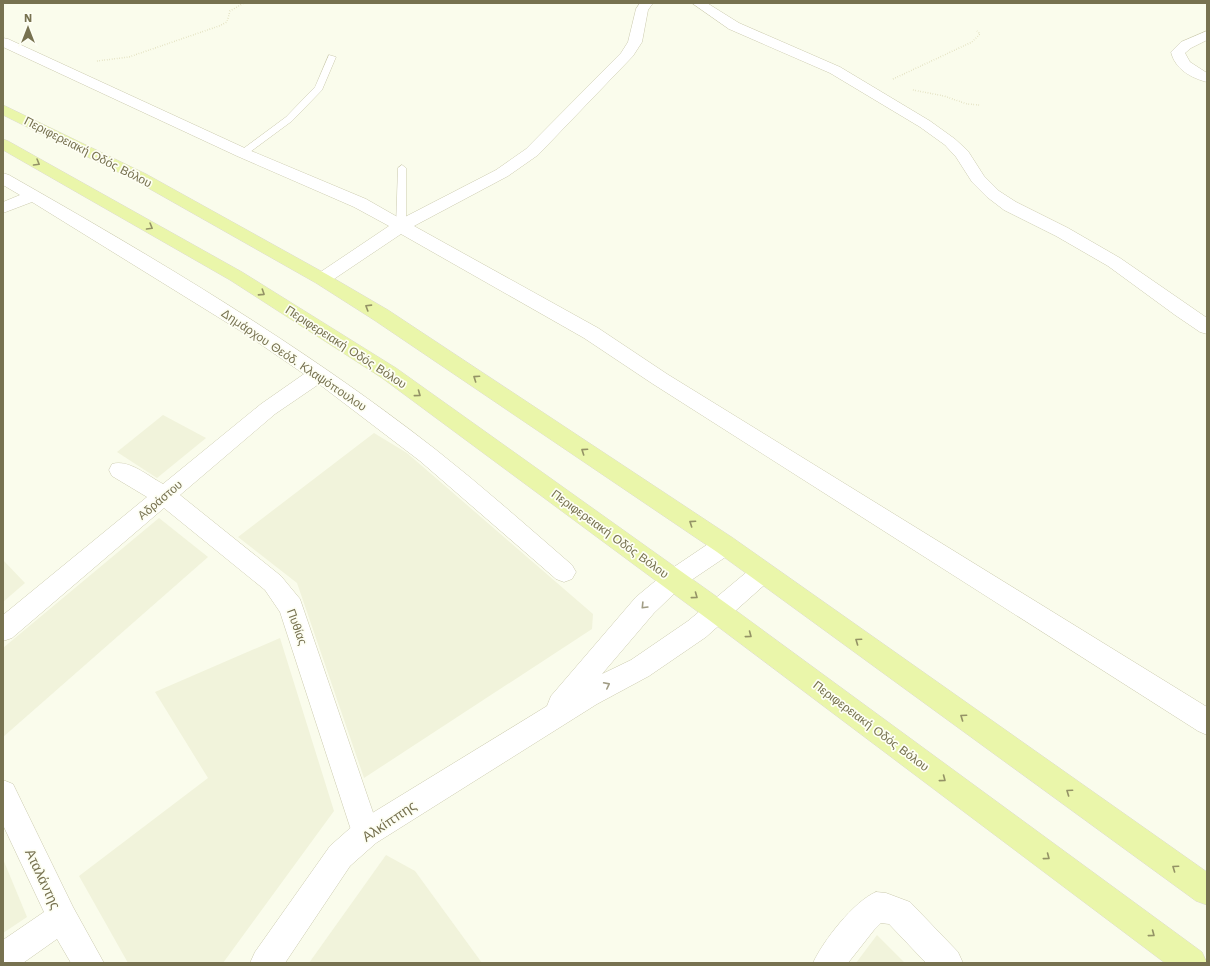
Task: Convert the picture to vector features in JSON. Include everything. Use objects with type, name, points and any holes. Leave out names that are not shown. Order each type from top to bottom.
[{"type":"main road","name":"Περιφερειακή Οδός Βόλου","points":[[3,109],[140,178],[322,279],[441,354],[725,545],[762,573],[1207,890]]},
{"type":"main road","name":"Περιφερειακή Οδός Βόλου","points":[[3,144],[236,276],[382,369],[718,612],[1190,963]]},
{"type":"street","points":[[322,279],[401,226],[502,173],[532,152],[626,56],[635,42],[642,9],[647,3]]},
{"type":"street","points":[[698,3],[734,26],[835,70],[925,124],[950,142],[962,154],[978,179],[993,194],[1010,206],[1062,232],[1114,262],[1207,327]]},
{"type":"street","points":[[1207,35],[1186,45],[1178,52],[1179,58],[1184,64],[1207,78]]},
{"type":"street","points":[[3,42],[243,153],[360,203],[591,333],[660,379],[1207,722]]},
{"type":"street","name":"Δημάρχου Θεόδ. Κλαψόπουλου","points":[[3,178],[81,223],[248,326],[319,374],[428,455],[564,572]]},
{"type":"street","points":[[3,208],[32,196]]},
{"type":"street","name":"Αδράστου","points":[[3,630],[268,409],[319,374]]},
{"type":"street","name":"Πυθίας","points":[[120,470],[164,496],[274,583],[291,607],[366,834]]},
{"type":"street","points":[[549,718],[645,605],[673,580],[725,545]]},
{"type":"street","name":"Αλκίππης","points":[[266,963],[340,856],[366,834],[549,718],[588,695],[640,668],[697,629],[762,573]]},
{"type":"street","name":"Αταλάντης","points":[[3,794],[62,918],[88,963]]},
{"type":"street","points":[[829,963],[863,919],[876,907],[886,908],[899,913],[947,963]]},
{"type":"street","points":[[3,958],[62,918]]},
{"type":"lane","points":[[243,153],[289,119],[318,88],[332,57]]},
{"type":"lane","points":[[401,226],[402,168]]},
{"type":"path","points":[[49,64],[63,61],[129,58],[219,26],[227,22],[230,11],[244,3]]},
{"type":"path","points":[[868,89],[930,64],[972,42],[980,34],[977,31]]},
{"type":"path","points":[[868,89],[895,88],[925,92],[944,96],[967,104],[980,105]]},
{"type":"shaded area","points":[[163,415],[206,438],[157,478],[117,452]]},
{"type":"shaded area","points":[[374,433],[407,453],[593,614],[592,629],[364,778],[297,583],[238,537]]},
{"type":"shaded area","points":[[159,518],[208,557],[3,737],[3,648]]},
{"type":"shaded area","points":[[3,560],[25,583],[3,602]]},
{"type":"shaded area","points":[[280,638],[334,811],[223,963],[128,963],[79,876],[208,778],[155,692]]},
{"type":"shaded area","points":[[386,855],[415,871],[482,963],[309,963]]},
{"type":"shaded area","points":[[3,859],[27,917],[3,933]]},
{"type":"shaded area","points":[[877,935],[905,963],[856,963]]}]
